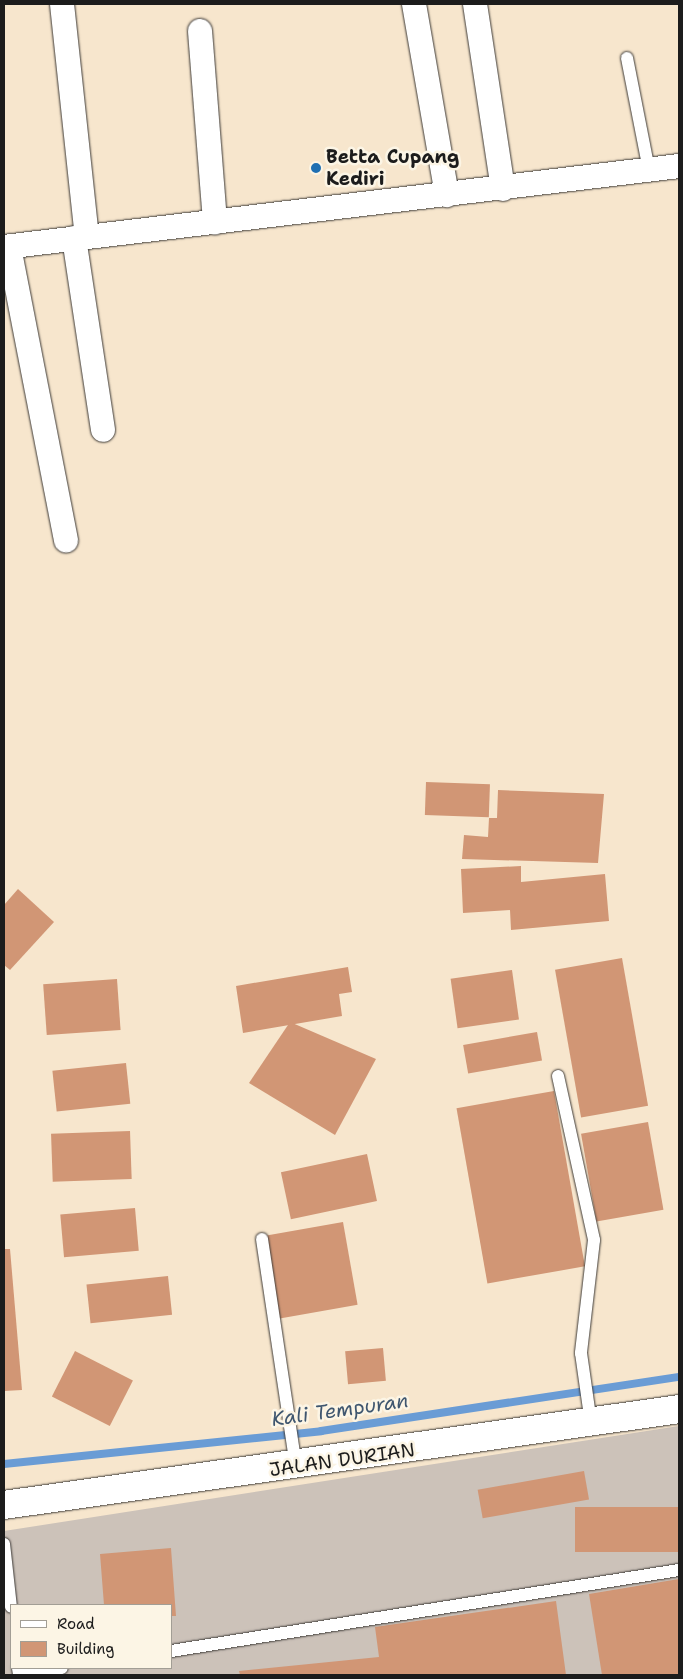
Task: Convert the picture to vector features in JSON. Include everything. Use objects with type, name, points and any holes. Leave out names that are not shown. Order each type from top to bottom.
[{"type":"main road","name":"JALAN DURIAN","points":[[4,1505],[296,1466],[679,1409]]},
{"type":"street","points":[[62,4],[81,238],[103,430]]},
{"type":"street","points":[[414,4],[448,195]]},
{"type":"street","points":[[475,4],[503,189]]},
{"type":"street","points":[[200,31],[215,222]]},
{"type":"street","points":[[66,541],[6,247],[503,189],[679,166]]},
{"type":"lane","points":[[627,58],[649,170]]},
{"type":"lane","points":[[558,1076],[594,1240],[581,1353],[591,1423]]},
{"type":"lane","points":[[262,1239],[296,1466]]},
{"type":"lane","points":[[4,1544],[11,1604]]},
{"type":"lane","points":[[172,1650],[679,1570]]},
{"type":"lane","points":[[18,1672],[51,1669]]},
{"type":"shaded area","points":[[679,1426],[679,1675],[4,1675],[4,1531]]},
{"type":"building","points":[[426,782],[490,784],[489,817],[425,815]]},
{"type":"building","points":[[498,790],[604,794],[598,863],[462,859],[464,835],[488,837],[489,818],[497,818]]},
{"type":"building","points":[[521,866],[521,882],[605,874],[609,921],[511,930],[510,910],[463,913],[461,869]]},
{"type":"building","points":[[18,889],[54,922],[10,970],[4,965],[4,905]]},
{"type":"building","points":[[622,958],[648,1106],[581,1118],[555,970]]},
{"type":"building","points":[[348,967],[352,992],[339,994],[342,1016],[243,1033],[236,986]]},
{"type":"building","points":[[512,970],[519,1020],[458,1028],[451,979]]},
{"type":"building","points":[[117,979],[121,1030],[47,1035],[43,984]]},
{"type":"building","points":[[290,1022],[376,1059],[335,1135],[249,1083]]},
{"type":"building","points":[[537,1032],[542,1061],[468,1074],[463,1045]]},
{"type":"building","points":[[126,1063],[130,1104],[57,1112],[52,1071]]},
{"type":"building","points":[[554,1091],[585,1266],[487,1283],[457,1108]]},
{"type":"building","points":[[648,1122],[663,1210],[596,1221],[581,1134]]},
{"type":"building","points":[[130,1131],[132,1179],[53,1182],[51,1134]]},
{"type":"building","points":[[367,1154],[377,1201],[291,1219],[281,1172]]},
{"type":"building","points":[[135,1208],[139,1251],[64,1257],[60,1215]]},
{"type":"building","points":[[343,1222],[358,1305],[280,1318],[265,1236]]},
{"type":"building","points":[[4,1249],[10,1249],[22,1390],[4,1391]]},
{"type":"building","points":[[168,1276],[172,1315],[91,1323],[86,1285]]},
{"type":"building","points":[[383,1348],[386,1381],[348,1384],[345,1351]]},
{"type":"building","points":[[75,1351],[133,1381],[110,1426],[52,1396]]},
{"type":"building","points":[[584,1471],[589,1500],[483,1518],[478,1490]]},
{"type":"building","points":[[575,1507],[679,1507],[679,1552],[575,1552]]},
{"type":"building","points":[[171,1548],[176,1616],[172,1616],[172,1604],[104,1604],[100,1554]]},
{"type":"building","points":[[679,1579],[679,1674],[602,1675],[589,1594]]},
{"type":"building","points":[[556,1601],[566,1675],[240,1675],[239,1671],[379,1657],[375,1627]]},
{"type":"waterway","name":"Kali Tempuran","points":[[4,1464],[321,1431],[679,1377]]},
{"type":"place","name":"Betta Cupang Kediri","points":[[316,168]]}]
